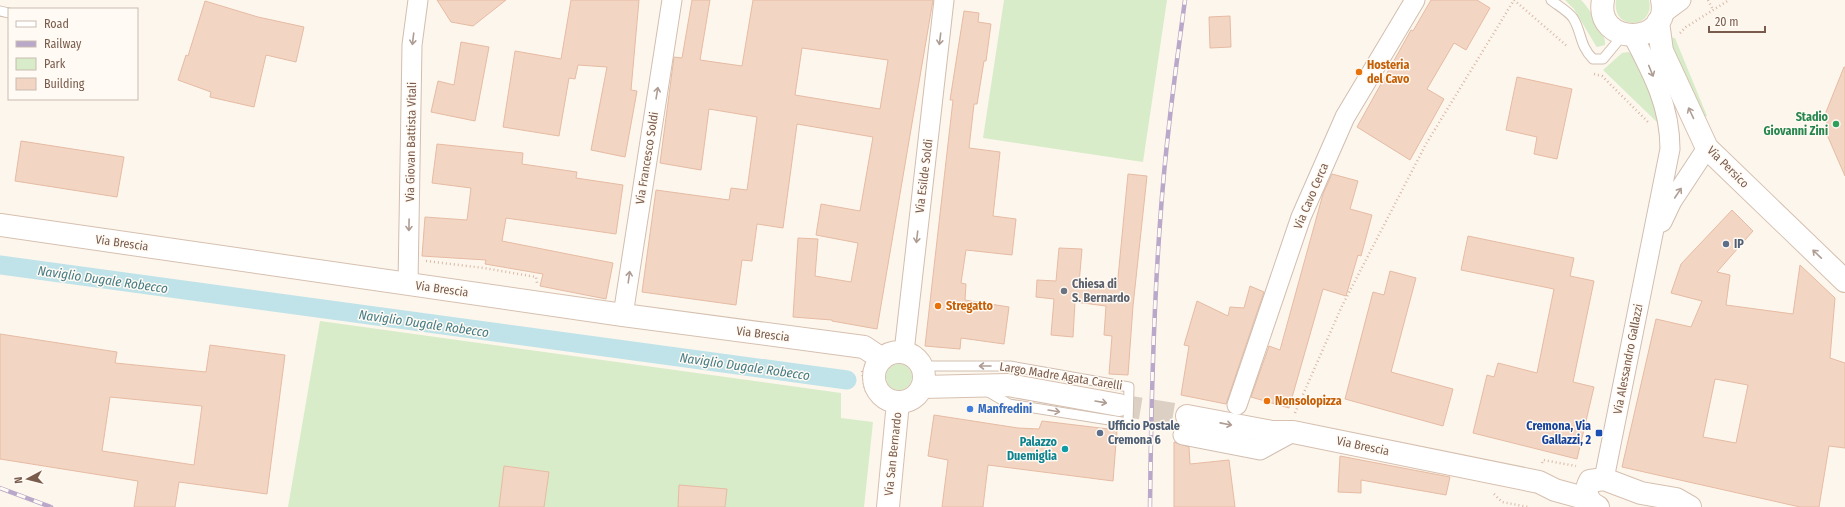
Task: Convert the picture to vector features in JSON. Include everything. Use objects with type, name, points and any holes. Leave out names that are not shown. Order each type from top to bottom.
[{"type":"main road","points":[[1611,19],[1643,34],[1651,29],[1660,12]]},
{"type":"main road","name":"Via Persico","points":[[1660,12],[1662,51],[1707,148],[1845,281]]},
{"type":"main road","name":"Via Brescia","points":[[0,225],[623,316],[864,347],[882,359]]},
{"type":"main road","points":[[904,352],[912,355],[922,377],[912,398],[888,404],[890,400],[878,390],[875,373],[882,359],[888,354],[904,352]]},
{"type":"main road","points":[[922,377],[979,386],[1008,385],[1119,405]]},
{"type":"main road","name":"Via San Bernardo","points":[[888,404],[888,507]]},
{"type":"main road","name":"Via Brescia","points":[[1185,426],[1293,432],[1539,482],[1555,490],[1641,493],[1676,499],[1690,507]]},
{"type":"street","name":"Via Giovan Battista Vitali","points":[[408,284],[412,45],[418,0]]},
{"type":"street","name":"Via Francesco Soldi","points":[[623,316],[672,0]]},
{"type":"street","name":"Via Esilde Soldi","points":[[904,352],[944,0]]},
{"type":"street","name":"Via Cavo Cerca","points":[[1237,405],[1301,217],[1342,124],[1414,0]]},
{"type":"street","points":[[1660,12],[1680,0]]},
{"type":"street","name":"Via Alessandro Gallazzi","points":[[1596,492],[1670,154],[1670,130],[1666,108],[1648,65],[1611,19]]},
{"type":"street","name":"Via Alessandro Gallazzi","points":[[1652,238],[1666,216],[1672,202],[1707,148]]},
{"type":"lane","points":[[1551,0],[1573,18],[1582,44],[1586,52],[1593,59],[1603,59],[1606,55],[1611,19]]},
{"type":"lane","points":[[1606,55],[1611,19]]},
{"type":"lane","name":"Largo Madre Agata Carelli","points":[[922,377],[1010,366],[1129,387],[1128,423],[1009,404],[979,386]]},
{"type":"path","points":[[1293,432],[1292,420],[1341,308],[1426,144],[1514,0],[1569,47],[1572,54]]},
{"type":"path","points":[[1708,0],[1713,10]]},
{"type":"path","points":[[1680,38],[1680,33],[1686,27],[1730,0]]},
{"type":"path","points":[[1588,72],[1602,76],[1651,126]]},
{"type":"path","points":[[864,347],[859,357],[866,390],[888,404]]},
{"type":"green space","points":[[1004,0],[1167,0],[1143,162],[983,138]]},
{"type":"green space","points":[[1565,0],[1581,0],[1593,15],[1600,28],[1605,40],[1605,45],[1596,46],[1574,9]]},
{"type":"green space","points":[[1616,0],[1649,0],[1649,10],[1646,17],[1633,23],[1626,22],[1620,18],[1616,10]]},
{"type":"green space","points":[[1666,37],[1675,38],[1707,116],[1702,117]]},
{"type":"green space","points":[[1628,52],[1636,55],[1660,110],[1662,127],[1603,70],[1622,53]]},
{"type":"green space","points":[[320,321],[841,393],[841,418],[873,422],[864,507],[288,507]]},
{"type":"green space","points":[[899,364],[909,367],[912,377],[909,387],[899,390],[889,387],[886,377],[889,367]]},
{"type":"building","points":[[437,0],[506,0],[473,26],[451,22]]},
{"type":"building","points":[[571,0],[639,0],[631,90],[637,91],[625,157],[591,150],[607,67],[578,65],[575,79],[569,78],[559,136],[503,127],[515,51],[561,59]]},
{"type":"building","points":[[692,0],[710,0],[700,60],[742,66],[753,0],[933,0],[877,329],[832,320],[793,317],[798,238],[818,239],[815,276],[851,282],[858,243],[816,235],[821,204],[860,211],[873,137],[797,124],[783,228],[757,224],[752,261],[742,260],[736,305],[642,292],[656,190],[729,200],[731,188],[747,190],[757,117],[709,109],[701,170],[660,163],[674,57],[682,58]],"holes":[[[802,48],[888,60],[880,109],[795,95]]]},
{"type":"building","points":[[1431,0],[1477,0],[1490,8],[1466,50],[1454,43],[1427,89],[1444,99],[1410,160],[1357,127],[1411,30],[1413,31]]},
{"type":"building","points":[[205,1],[258,17],[304,27],[296,62],[266,55],[254,107],[210,97],[211,92],[178,80],[186,55],[188,56]]},
{"type":"building","points":[[964,11],[979,13],[978,22],[991,24],[986,61],[984,61],[977,104],[974,104],[969,148],[1000,152],[993,216],[1016,219],[1012,255],[966,250],[961,283],[966,284],[965,300],[1009,307],[1004,344],[961,338],[960,349],[925,346],[953,100],[950,100]]},
{"type":"building","points":[[1230,16],[1231,47],[1210,48],[1209,17]]},
{"type":"building","points":[[461,42],[489,47],[475,121],[431,112],[438,81],[454,85]]},
{"type":"building","name":"Stadio Giovanni Zini","points":[[1844,67],[1845,176],[1828,137],[1826,112]]},
{"type":"building","points":[[1517,77],[1572,89],[1557,159],[1534,154],[1537,137],[1506,130]]},
{"type":"building","points":[[21,141],[124,157],[117,197],[15,181]]},
{"type":"building","points":[[437,144],[523,153],[522,164],[577,172],[576,178],[623,185],[616,234],[506,218],[502,241],[613,263],[606,299],[540,286],[543,274],[485,264],[486,260],[422,256],[425,217],[467,220],[471,188],[432,183]]},
{"type":"building","points":[[1128,174],[1147,176],[1133,306],[1128,375],[1109,374],[1112,336],[1104,335],[1106,306],[1075,302],[1073,337],[1051,335],[1054,299],[1036,297],[1037,280],[1056,281],[1059,248],[1082,249],[1079,284],[1117,288]]},
{"type":"building","points":[[1332,174],[1358,181],[1350,209],[1372,215],[1361,256],[1358,255],[1346,296],[1323,289],[1289,408],[1251,397],[1269,346],[1280,350],[1323,194]]},
{"type":"building","points":[[1732,210],[1753,231],[1717,272],[1730,275],[1726,305],[1793,314],[1800,265],[1835,298],[1830,358],[1845,363],[1845,448],[1829,446],[1819,507],[1800,507],[1622,467],[1656,319],[1691,327],[1702,301],[1671,293],[1681,264]],"holes":[[[1715,379],[1748,385],[1736,443],[1703,437]]]},
{"type":"building","points":[[1468,236],[1574,258],[1570,276],[1594,281],[1573,382],[1594,387],[1577,459],[1473,433],[1487,375],[1494,377],[1498,363],[1537,373],[1554,289],[1461,270]]},
{"type":"building","points":[[1390,271],[1416,278],[1391,372],[1453,389],[1443,426],[1345,399],[1373,292],[1384,295]]},
{"type":"building","points":[[1250,286],[1264,292],[1226,404],[1181,395],[1189,346],[1184,345],[1197,301],[1228,316],[1230,307],[1244,308]]},
{"type":"building","points":[[0,334],[117,352],[115,363],[206,372],[210,345],[285,355],[267,494],[179,482],[175,507],[134,507],[138,481],[0,459]],"holes":[[[110,397],[202,406],[194,465],[102,451]]]},
{"type":"building","points":[[934,415],[1018,428],[1039,429],[1042,421],[1117,430],[1113,481],[988,465],[983,507],[942,507],[948,460],[928,456]]},
{"type":"building","points":[[1174,442],[1189,447],[1190,464],[1229,460],[1235,507],[1174,507]]},
{"type":"building","points":[[1340,456],[1450,477],[1446,495],[1361,480],[1361,493],[1338,492]]},
{"type":"building","points":[[504,466],[549,472],[544,507],[499,507]]},
{"type":"building","points":[[679,485],[727,489],[725,507],[678,507]]},
{"type":"waterway","name":"Naviglio Dugale Robecco","points":[[0,265],[847,380]]},
{"type":"tunnel","points":[[1119,405],[1187,416]]},
{"type":"railway","points":[[1150,507],[1153,365],[1160,223],[1167,139],[1185,0]]},
{"type":"railway","points":[[0,488],[51,507]]},
{"type":"place","name":"Hosteria del Cavo","points":[[1359,72]]},
{"type":"place","name":"Stadio Giovanni Zini","points":[[1836,124]]},
{"type":"place","name":"IP","points":[[1726,244]]},
{"type":"place","name":"Chiesa di S. Bernardo","points":[[1064,291]]},
{"type":"place","name":"Stregatto","points":[[938,306]]},
{"type":"place","name":"Nonsolopizza","points":[[1267,401]]},
{"type":"place","name":"Manfredini","points":[[970,409]]},
{"type":"place","name":"Ufficio Postale Cremona 6","points":[[1100,433]]},
{"type":"place","name":"Cremona, Via Gallazzi, 2","points":[[1599,433]]},
{"type":"place","name":"Palazzo Duemiglia","points":[[1065,449]]}]
